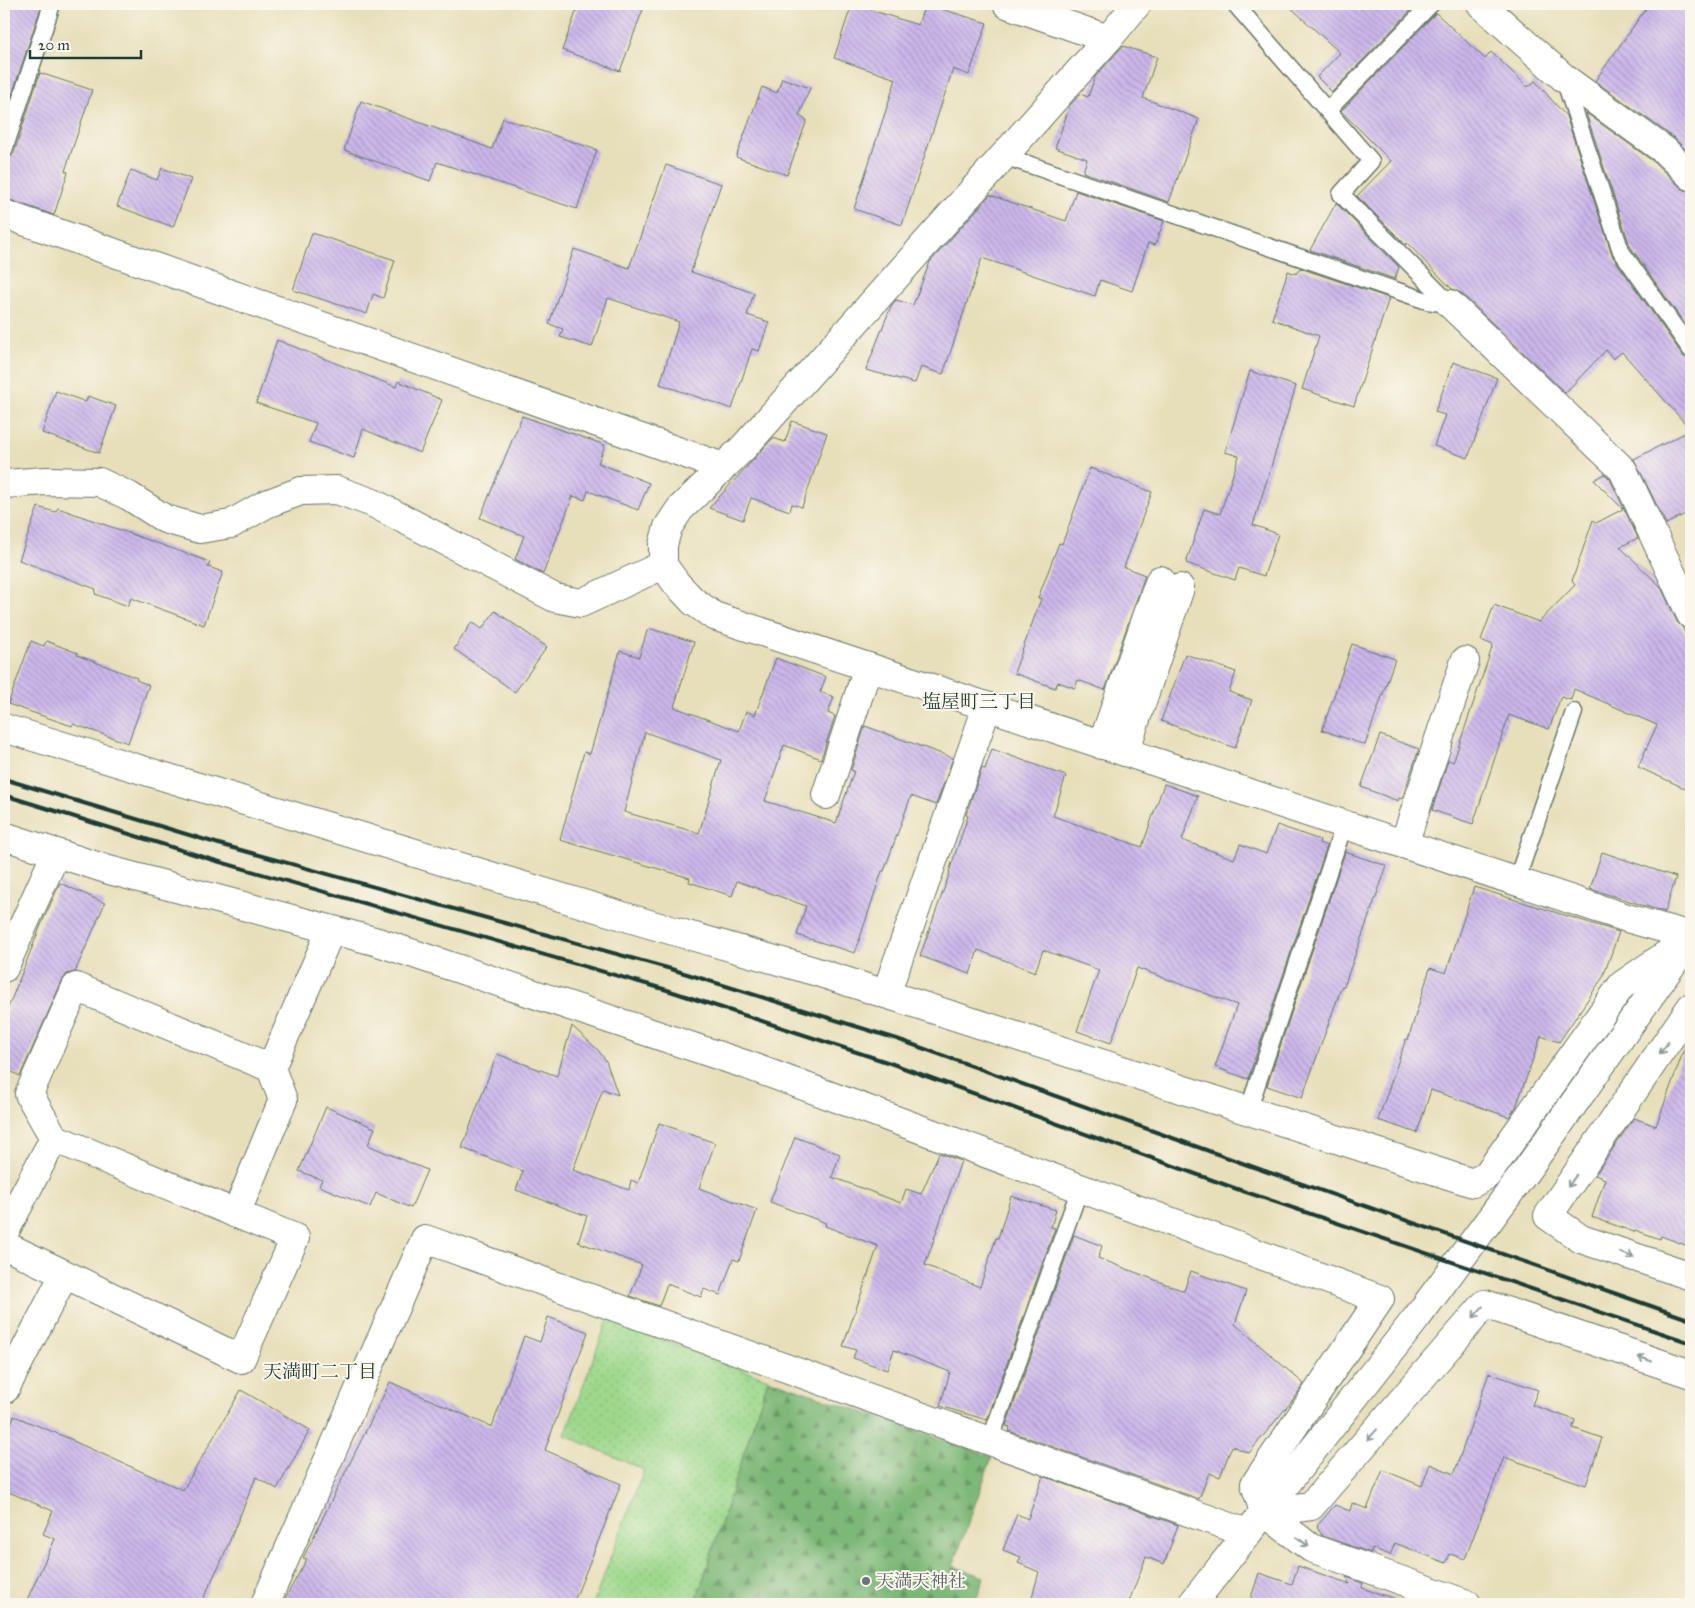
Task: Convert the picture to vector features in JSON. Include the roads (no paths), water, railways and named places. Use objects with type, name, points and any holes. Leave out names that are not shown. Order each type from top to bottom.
[{"type":"street","points":[[1007,4],[1108,38]]},
{"type":"street","points":[[1137,4],[744,448],[680,509],[668,527],[663,545],[663,565],[676,584],[693,602],[714,616],[1516,882],[1691,937]]},
{"type":"street","points":[[1481,4],[1564,78],[1664,150],[1691,176]]},
{"type":"street","points":[[4,214],[723,467]]},
{"type":"street","points":[[1450,304],[1622,470],[1691,615]]},
{"type":"street","points":[[4,484],[46,480],[98,482],[129,496],[165,519],[200,529],[231,524],[266,504],[302,491],[337,490],[373,503],[555,598],[581,603],[663,565]]},
{"type":"street","points":[[1113,748],[1170,584]]},
{"type":"street","points":[[1404,844],[1465,661]]},
{"type":"street","points":[[826,795],[868,667]]},
{"type":"street","points":[[886,994],[987,706]]},
{"type":"street","points":[[4,728],[886,994],[1473,1183],[1487,1175],[1622,985],[1691,937]]},
{"type":"street","points":[[4,836],[108,870],[378,942],[747,1065],[1380,1300],[1256,1484],[1264,1512],[1311,1548],[1467,1604]]},
{"type":"street","points":[[4,968],[56,853]]},
{"type":"street","points":[[236,1214],[283,1100],[271,1068],[331,930]]},
{"type":"street","points":[[1192,1604],[1418,1316],[1531,1164],[1691,937]]},
{"type":"street","points":[[4,1245],[241,1359],[295,1238],[54,1138],[29,1094],[76,987],[271,1068]]},
{"type":"street","points":[[1691,1007],[1548,1216],[1581,1239],[1691,1276]]},
{"type":"street","points":[[4,1233],[54,1138]]},
{"type":"street","points":[[265,1604],[425,1239],[1248,1533]]},
{"type":"street","points":[[6,1389],[64,1275]]},
{"type":"street","points":[[1264,1512],[1311,1506],[1486,1304],[1691,1374]]},
{"type":"lane","points":[[4,150],[52,4]]},
{"type":"lane","points":[[1234,4],[1328,110],[1371,162],[1341,194],[1450,304]]},
{"type":"lane","points":[[1328,110],[1431,4]]},
{"type":"lane","points":[[1564,78],[1621,251],[1691,350]]},
{"type":"lane","points":[[1004,156],[1427,301],[1450,304]]},
{"type":"lane","points":[[1516,882],[1574,712]]},
{"type":"lane","points":[[1248,1111],[1344,825]]},
{"type":"lane","points":[[990,1441],[1080,1188]]},
{"type":"railway","points":[[4,779],[219,844],[671,969],[897,1039],[1245,1164],[1691,1320]]},
{"type":"railway","points":[[4,795],[213,860],[667,990],[890,1063],[1237,1189],[1691,1343]]},
{"type":"place","name":"天満天神社","points":[[866,1581]]},
{"type":"district","name":"塩屋町三丁目","points":[[979,701]]},
{"type":"district","name":"天満町二丁目","points":[[320,1371]]}]
